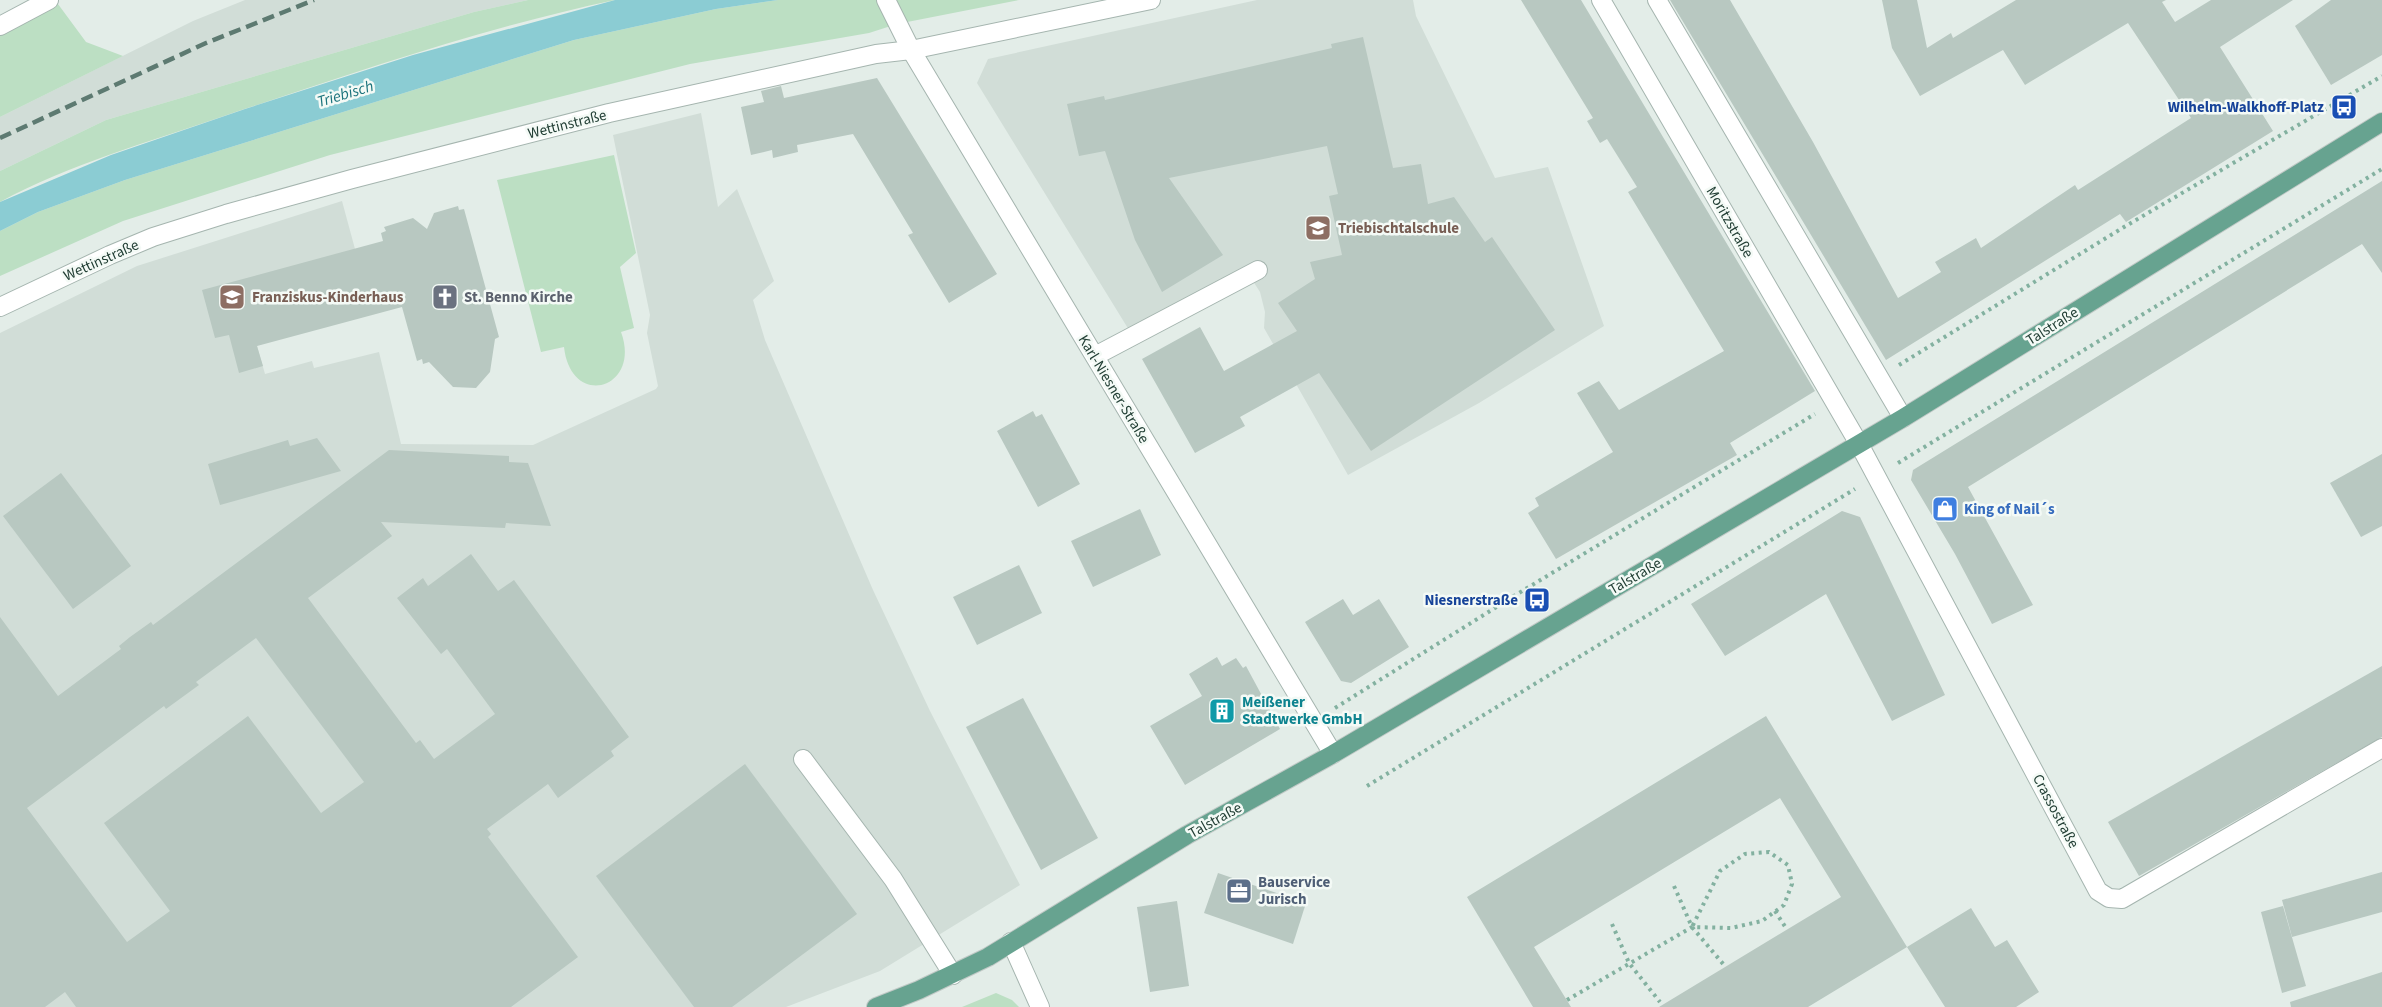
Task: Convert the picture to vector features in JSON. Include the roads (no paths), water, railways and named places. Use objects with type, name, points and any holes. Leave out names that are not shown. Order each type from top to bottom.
[{"type":"main road","name":"Talstraße","points":[[876,1007],[953,975],[1187,835],[1333,754],[1903,418],[2382,122]]},
{"type":"street","points":[[0,26],[49,0]]},
{"type":"street","name":"Karl-Niesner-Straße","points":[[886,0],[911,50],[1333,754]]},
{"type":"street","name":"Wettinstraße","points":[[0,307],[153,237],[340,182],[609,113],[876,54],[911,50],[1151,0]]},
{"type":"street","name":"Moritzstraße","points":[[1601,0],[1859,444]]},
{"type":"street","points":[[1657,0],[1903,418]]},
{"type":"street","points":[[1095,356],[1258,270]]},
{"type":"street","name":"Crassostraße","points":[[1859,444],[2098,891],[2109,898],[2122,899],[2382,748]]},
{"type":"street","points":[[803,759],[893,879],[953,975]]},
{"type":"street","points":[[1011,942],[1040,1007]]},
{"type":"water","name":"Triebisch","points":[[615,0],[778,0],[716,9],[574,40],[125,180],[38,212],[0,231],[0,202],[111,155],[413,55]]},
{"type":"railway","points":[[0,138],[206,43],[314,0]]},
{"type":"place","name":"Wilhelm-Walkhoff-Platz","points":[[2344,107]]},
{"type":"place","name":"Triebischtalschule","points":[[1318,228]]},
{"type":"place","name":"Franziskus-Kinderhaus","points":[[232,297]]},
{"type":"place","name":"St. Benno Kirche","points":[[445,297]]},
{"type":"place","name":"King of Nail´s","points":[[1945,509]]},
{"type":"place","name":"Niesnerstraße","points":[[1537,600]]},
{"type":"place","name":"Meißener Stadtwerke GmbH","points":[[1222,711]]},
{"type":"place","name":"Bauservice Jurisch","points":[[1239,891]]}]
